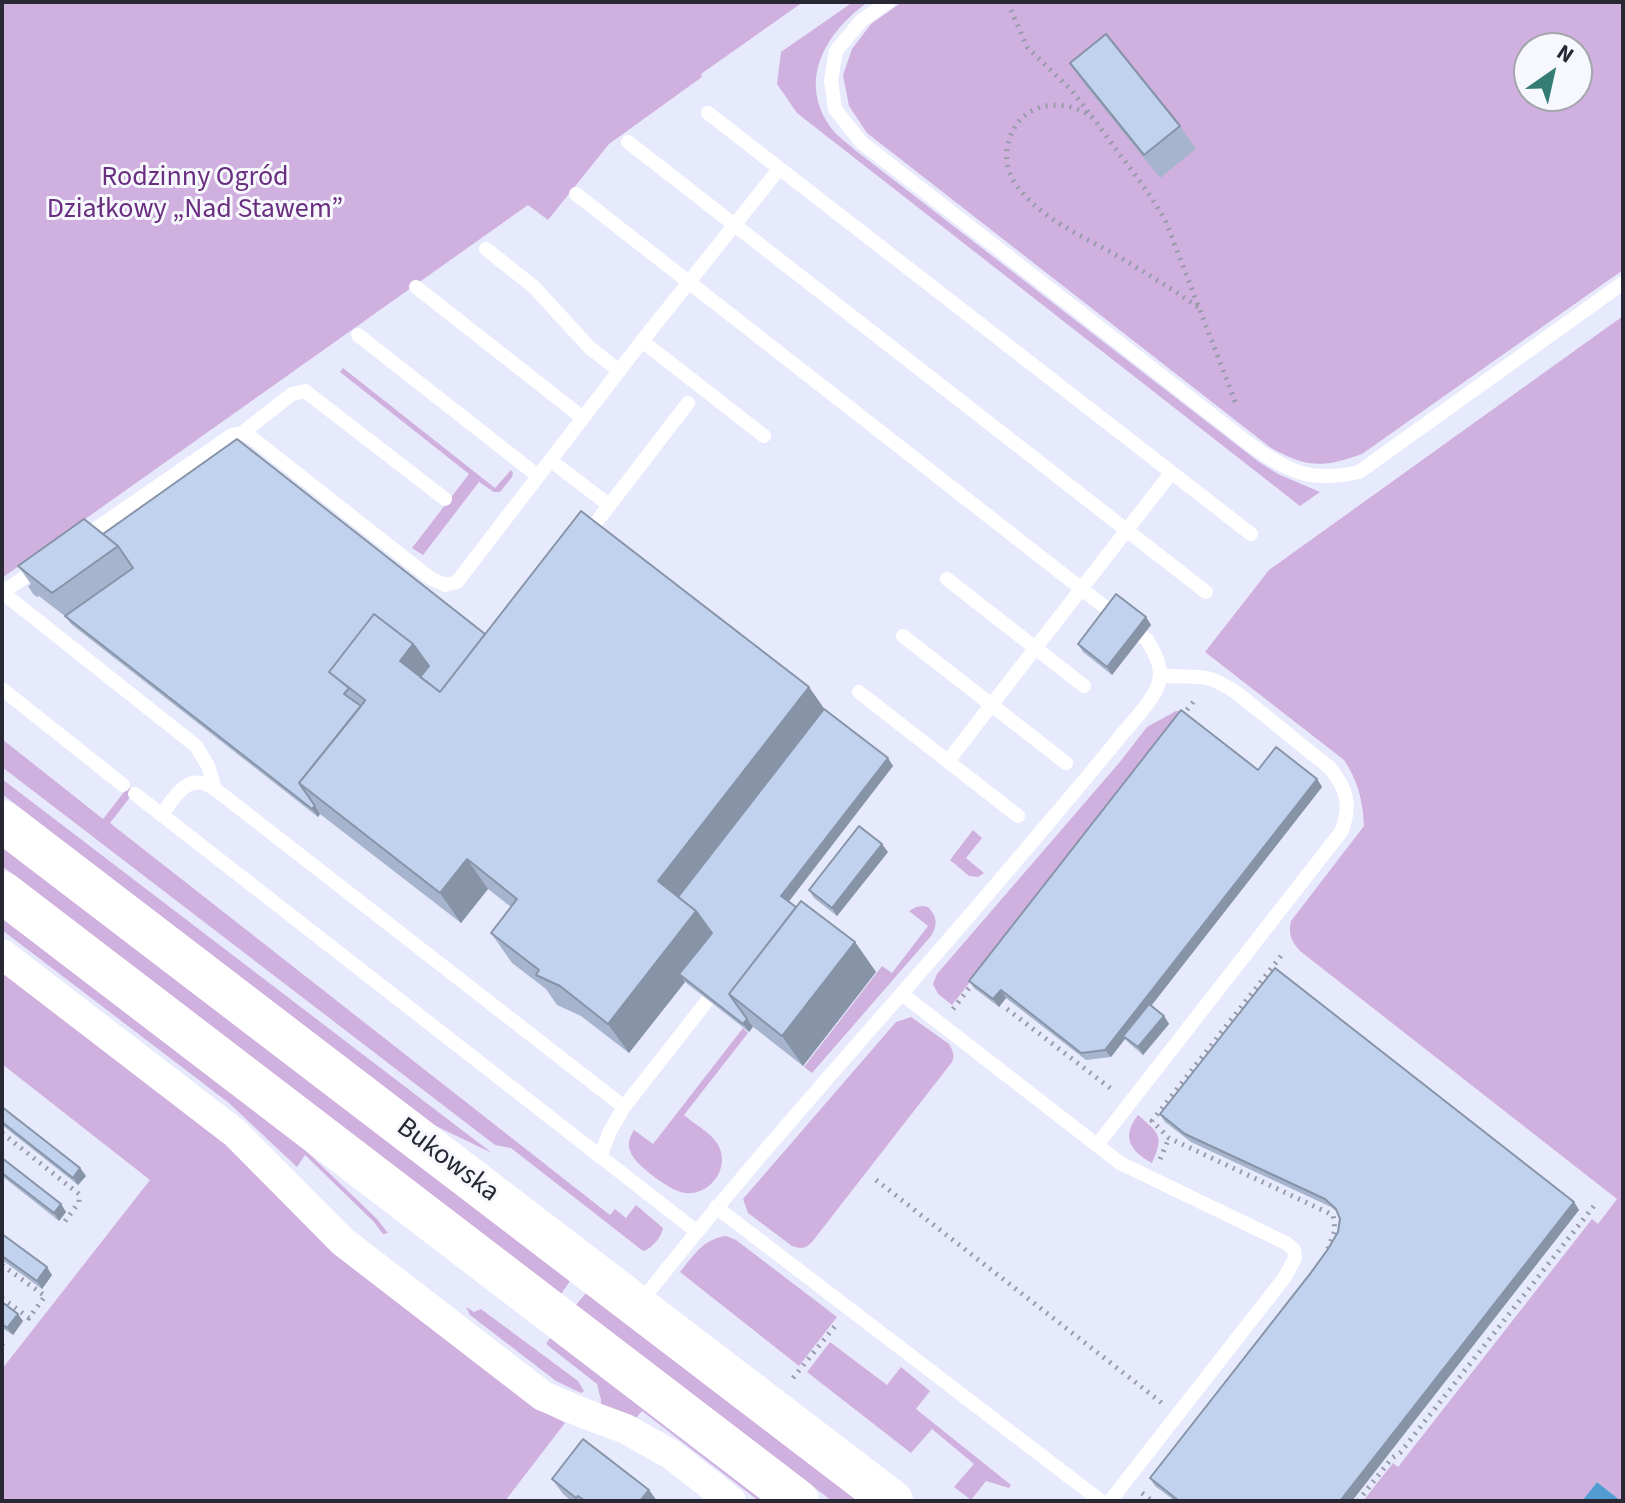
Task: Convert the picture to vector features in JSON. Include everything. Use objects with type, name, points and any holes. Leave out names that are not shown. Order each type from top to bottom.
[{"type":"main road","name":"Bukowska","points":[[2,821],[892,1501]]},
{"type":"main road","name":"Bukowska","points":[[2,892],[798,1501]]},
{"type":"street","points":[[2,954],[235,1133],[342,1241],[543,1396],[626,1429],[672,1455],[731,1501]]},
{"type":"lane","points":[[888,2],[861,21],[836,51],[833,65],[831,80],[835,109],[861,142],[1275,463],[1316,476],[1338,477],[1359,472],[1623,283]]},
{"type":"lane","points":[[708,113],[1251,534]]},
{"type":"lane","points":[[628,142],[1206,592]]},
{"type":"lane","points":[[242,433],[430,578],[445,585],[457,582],[779,169]]},
{"type":"lane","points":[[576,194],[1147,640],[1158,660],[1160,675],[1157,688],[1133,720],[973,912],[716,1207],[637,1306]]},
{"type":"lane","points":[[486,249],[534,287],[589,347],[619,371]]},
{"type":"lane","points":[[416,287],[583,418]]},
{"type":"lane","points":[[358,335],[538,476]]},
{"type":"lane","points":[[642,341],[764,436]]},
{"type":"lane","points":[[215,789],[208,766],[196,746],[3,593],[232,435],[242,433],[292,394],[305,391],[445,499]]},
{"type":"lane","points":[[581,542],[688,403]]},
{"type":"lane","points":[[550,460],[609,505]]},
{"type":"lane","points":[[948,761],[1171,473]]},
{"type":"lane","points":[[947,579],[1084,686]]},
{"type":"lane","points":[[903,636],[1066,763]]},
{"type":"lane","points":[[1097,1145],[1341,832],[1348,806],[1346,793],[1330,768],[1237,693],[1207,678],[1160,675]]},
{"type":"lane","points":[[2,689],[696,1231]]},
{"type":"lane","points":[[859,692],[1018,816]]},
{"type":"lane","points":[[162,815],[179,791],[189,785],[201,782],[215,789],[624,1107]]},
{"type":"lane","points":[[600,1157],[624,1107],[730,972]]},
{"type":"lane","points":[[902,994],[1120,1163],[1286,1243],[1294,1250],[1295,1258],[1285,1277],[1110,1501]]},
{"type":"lane","points":[[716,1207],[1101,1501]]},
{"type":"path","points":[[1011,2],[1011,10],[1027,47],[1072,91],[1153,199],[1166,222],[1236,401],[1248,443]]},
{"type":"path","points":[[1090,115],[1059,105],[1042,106],[1026,113],[1013,128],[1007,149],[1008,170],[1017,187],[1051,219],[1162,282],[1198,307]]},
{"type":"path","points":[[1175,726],[1194,701]]},
{"type":"path","points":[[941,1024],[980,974]]},
{"type":"path","points":[[1007,1009],[1130,1103]]},
{"type":"path","points":[[2,1133],[79,1194],[79,1202],[63,1224]]},
{"type":"path","points":[[876,1180],[1177,1415]]},
{"type":"path","points":[[1358,1501],[1392,1458],[1400,1453],[1597,1202]]},
{"type":"path","points":[[1335,1230],[1344,1233]]},
{"type":"path","points":[[2,1265],[45,1296],[29,1318],[2,1298]]},
{"type":"path","points":[[793,1378],[849,1309]]},
{"type":"path","points":[[1480,1337],[1487,1342]]},
{"type":"green space","name":"Rodzinny Ogród Działkowy „Nad Stawem”","points":[[2,2],[803,2],[609,144],[548,220],[528,205],[2,578]]},
{"type":"green space","points":[[853,2],[868,2],[853,14],[829,43],[816,76],[821,111],[834,132],[1259,462],[1320,492],[1300,506],[797,113],[777,84],[781,52]]},
{"type":"green space","points":[[902,2],[1623,2],[1623,270],[1362,454],[1325,464],[1295,459],[1271,448],[867,133],[849,106],[843,75],[852,49],[871,24]]},
{"type":"green space","points":[[1623,316],[1623,1501],[1597,1482],[1582,1501],[1363,1501],[1393,1463],[1398,1467],[1592,1219],[1598,1224],[1617,1199],[1300,951],[1292,941],[1291,921],[1364,826],[1359,792],[1344,760],[1205,652],[1269,570]]},
{"type":"green space","points":[[343,368],[495,488],[511,470],[513,473],[500,492],[494,492],[479,482],[423,555],[412,548],[469,474],[340,372]]},
{"type":"green space","points":[[1176,711],[1183,711],[952,1005],[938,994],[933,984],[937,974],[1147,727]]},
{"type":"green space","points":[[2,739],[103,819],[128,787],[134,792],[110,823],[610,1215],[615,1209],[626,1218],[636,1205],[663,1228],[656,1242],[643,1251],[511,1148],[495,1145],[2,767]]},
{"type":"green space","points":[[2,779],[492,1153],[434,1125],[2,794]]},
{"type":"green space","points":[[973,830],[982,838],[966,858],[984,873],[978,877],[969,876],[950,860]]},
{"type":"green space","points":[[2,846],[570,1281],[561,1294],[2,866]]},
{"type":"green space","points":[[928,907],[935,917],[936,924],[931,936],[812,1073],[804,1067],[882,966],[892,973],[928,926],[909,911]]},
{"type":"green space","points":[[2,917],[301,1146],[388,1233],[383,1234],[305,1155],[297,1167],[229,1103],[2,930]]},
{"type":"green space","points":[[2,971],[208,1128],[535,1407],[565,1423],[505,1501],[2,1501],[2,1369],[150,1180],[2,1064]]},
{"type":"green space","points":[[911,1017],[949,1044],[953,1053],[952,1062],[812,1242],[803,1248],[792,1246],[748,1213],[743,1199],[896,1022]]},
{"type":"green space","points":[[743,1028],[748,1033],[684,1115],[717,1143],[722,1161],[720,1170],[711,1185],[703,1190],[679,1192],[655,1178],[634,1158],[629,1147],[631,1136],[634,1130],[653,1144]]},
{"type":"green space","points":[[1138,1115],[1158,1136],[1152,1163],[1138,1154],[1130,1143],[1130,1130]]},
{"type":"green space","points":[[726,1236],[736,1240],[837,1317],[799,1366],[680,1272],[705,1244]]},
{"type":"green space","points":[[586,1293],[858,1501],[832,1501],[576,1305]]},
{"type":"green space","points":[[466,1307],[474,1312],[481,1309],[578,1381],[584,1391],[581,1393],[556,1381],[470,1315]]},
{"type":"green space","points":[[550,1338],[763,1501],[642,1411],[635,1419],[601,1407],[597,1384],[546,1344]]},
{"type":"green space","points":[[830,1342],[887,1385],[901,1367],[930,1391],[916,1409],[1011,1485],[1009,1488],[986,1481],[971,1500],[954,1487],[974,1464],[932,1429],[911,1453],[807,1372]]},
{"type":"water","points":[[1597,1482],[1621,1501],[1582,1501]]},
{"type":"building","points":[[1106,34],[1180,126],[1144,155],[1070,63]]},
{"type":"building","points":[[237,439],[485,634],[440,692],[420,677],[429,666],[413,644],[374,614],[329,672],[349,688],[344,694],[361,706],[299,783],[315,806],[312,809],[65,616],[133,568],[118,546],[103,534]]},
{"type":"building","points":[[581,511],[809,687],[658,881],[696,911],[608,1024],[560,986],[536,975],[539,970],[491,933],[517,899],[467,859],[440,893],[299,783],[365,700],[329,672],[374,614],[413,644],[400,661],[440,692]]},
{"type":"building","points":[[84,519],[118,546],[52,593],[18,566]]},
{"type":"building","points":[[1116,594],[1146,617],[1107,667],[1078,644]]},
{"type":"building","points":[[824,709],[888,758],[781,896],[796,907],[729,994],[747,1019],[743,1024],[679,974],[712,933],[696,911],[678,897]]},
{"type":"building","points":[[1181,710],[1258,770],[1276,747],[1317,779],[1105,1050],[1081,1053],[1001,990],[993,999],[969,981]]},
{"type":"building","points":[[859,826],[882,844],[832,908],[809,890]]},
{"type":"building","points":[[801,901],[855,942],[782,1036],[729,994]]},
{"type":"building","points":[[1275,968],[1574,1202],[1340,1501],[1179,1501],[1150,1478],[1310,1274],[1338,1232],[1340,1219],[1336,1209],[1325,1199],[1185,1134],[1160,1114]]},
{"type":"building","points":[[1149,1004],[1164,1016],[1138,1047],[1123,1036]]},
{"type":"building","points":[[2,1107],[80,1168],[73,1178],[2,1122]]},
{"type":"building","points":[[2,1158],[61,1204],[54,1213],[2,1173]]},
{"type":"building","points":[[2,1234],[47,1267],[37,1281],[2,1256]]},
{"type":"building","points":[[2,1302],[18,1314],[7,1328],[2,1324]]},
{"type":"building","points":[[583,1439],[649,1490],[640,1501],[585,1501],[578,1496],[576,1498],[552,1479]]}]
